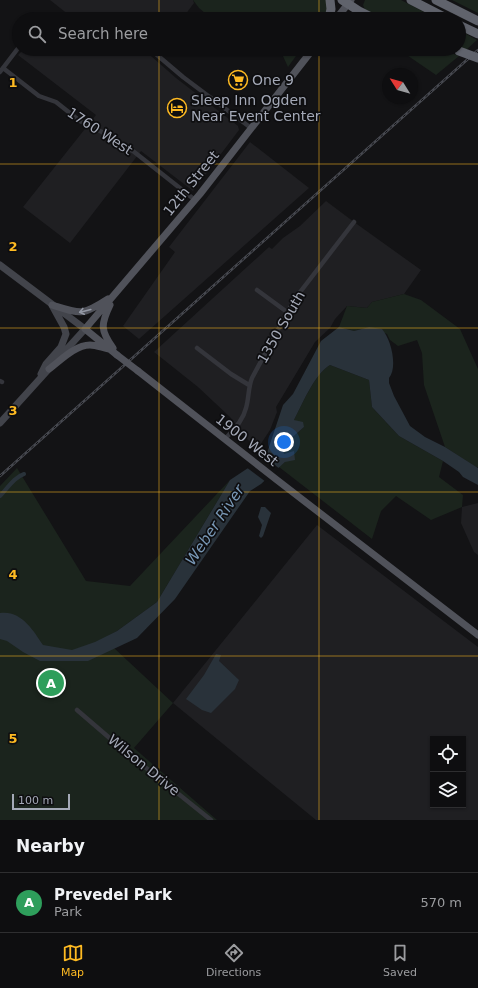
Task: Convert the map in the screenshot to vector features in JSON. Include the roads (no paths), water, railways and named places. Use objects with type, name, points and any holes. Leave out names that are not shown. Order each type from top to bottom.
[{"type":"highway","points":[[330,0],[330,12]]},
{"type":"highway","points":[[411,0],[434,12]]},
{"type":"highway","points":[[436,0],[460,12]]},
{"type":"highway","points":[[347,1],[364,12]]},
{"type":"highway","points":[[466,15],[478,21]]},
{"type":"highway","points":[[466,28],[478,34]]},
{"type":"highway","points":[[466,54],[478,58]]},
{"type":"main road","points":[[340,12],[347,1]]},
{"type":"main road","name":"12th Street","points":[[85,329],[195,200],[308,56]]},
{"type":"main road","name":"1900 West","points":[[0,265],[138,370],[247,457],[478,635]]},
{"type":"main road","points":[[52,305],[81,313],[87,312],[115,295]]},
{"type":"main road","points":[[115,295],[103,319],[102,327],[105,337],[118,355]]},
{"type":"main road","points":[[36,383],[46,364],[61,347],[66,334],[64,327],[52,305]]},
{"type":"main road","points":[[0,423],[85,329]]},
{"type":"main road","points":[[49,369],[72,352],[84,346],[91,345],[110,349]]},
{"type":"street","points":[[2,70],[12,56]]},
{"type":"street","points":[[158,56],[183,77],[251,128]]},
{"type":"street","name":"1760 West","points":[[2,70],[39,96],[56,102],[80,121],[102,132],[122,147],[133,151],[195,200]]},
{"type":"street","name":"1350 South","points":[[225,439],[243,417],[246,408],[249,385],[294,300],[354,222]]},
{"type":"street","points":[[257,290],[287,312]]},
{"type":"street","points":[[197,348],[231,374],[249,385]]},
{"type":"street","name":"Wilson Drive","points":[[77,710],[120,747],[211,820]]},
{"type":"water","name":"Weber River","points":[[339,327],[354,331],[369,327],[382,329],[391,346],[393,360],[392,373],[389,378],[389,383],[394,396],[410,426],[425,437],[445,447],[478,468],[478,485],[463,477],[459,472],[443,461],[399,436],[372,407],[369,380],[330,365],[314,382],[294,420],[303,422],[304,427],[286,443],[283,449],[284,454],[294,451],[295,460],[285,462],[261,484],[250,491],[175,599],[137,638],[88,661],[40,661],[7,641],[0,639],[0,613],[7,613],[26,622],[43,645],[72,650],[95,642],[117,631],[157,602],[230,480],[266,456],[283,405],[293,394],[321,341]]},
{"type":"water","points":[[261,507],[265,507],[271,513],[261,538],[259,536],[262,525],[258,517]]},
{"type":"water","points":[[216,654],[221,655],[219,661],[239,680],[235,689],[211,713],[202,710],[186,699],[204,675]]},
{"type":"waterway","points":[[0,496],[14,480],[24,474]]},
{"type":"railway","points":[[0,476],[478,50]]},
{"type":"place","name":"One 9","points":[[238,80]]},
{"type":"place","name":"Sleep Inn Ogden Near Event Center","points":[[177,108]]},
{"type":"place","name":"Prevedel Park","points":[[51,683]]}]
